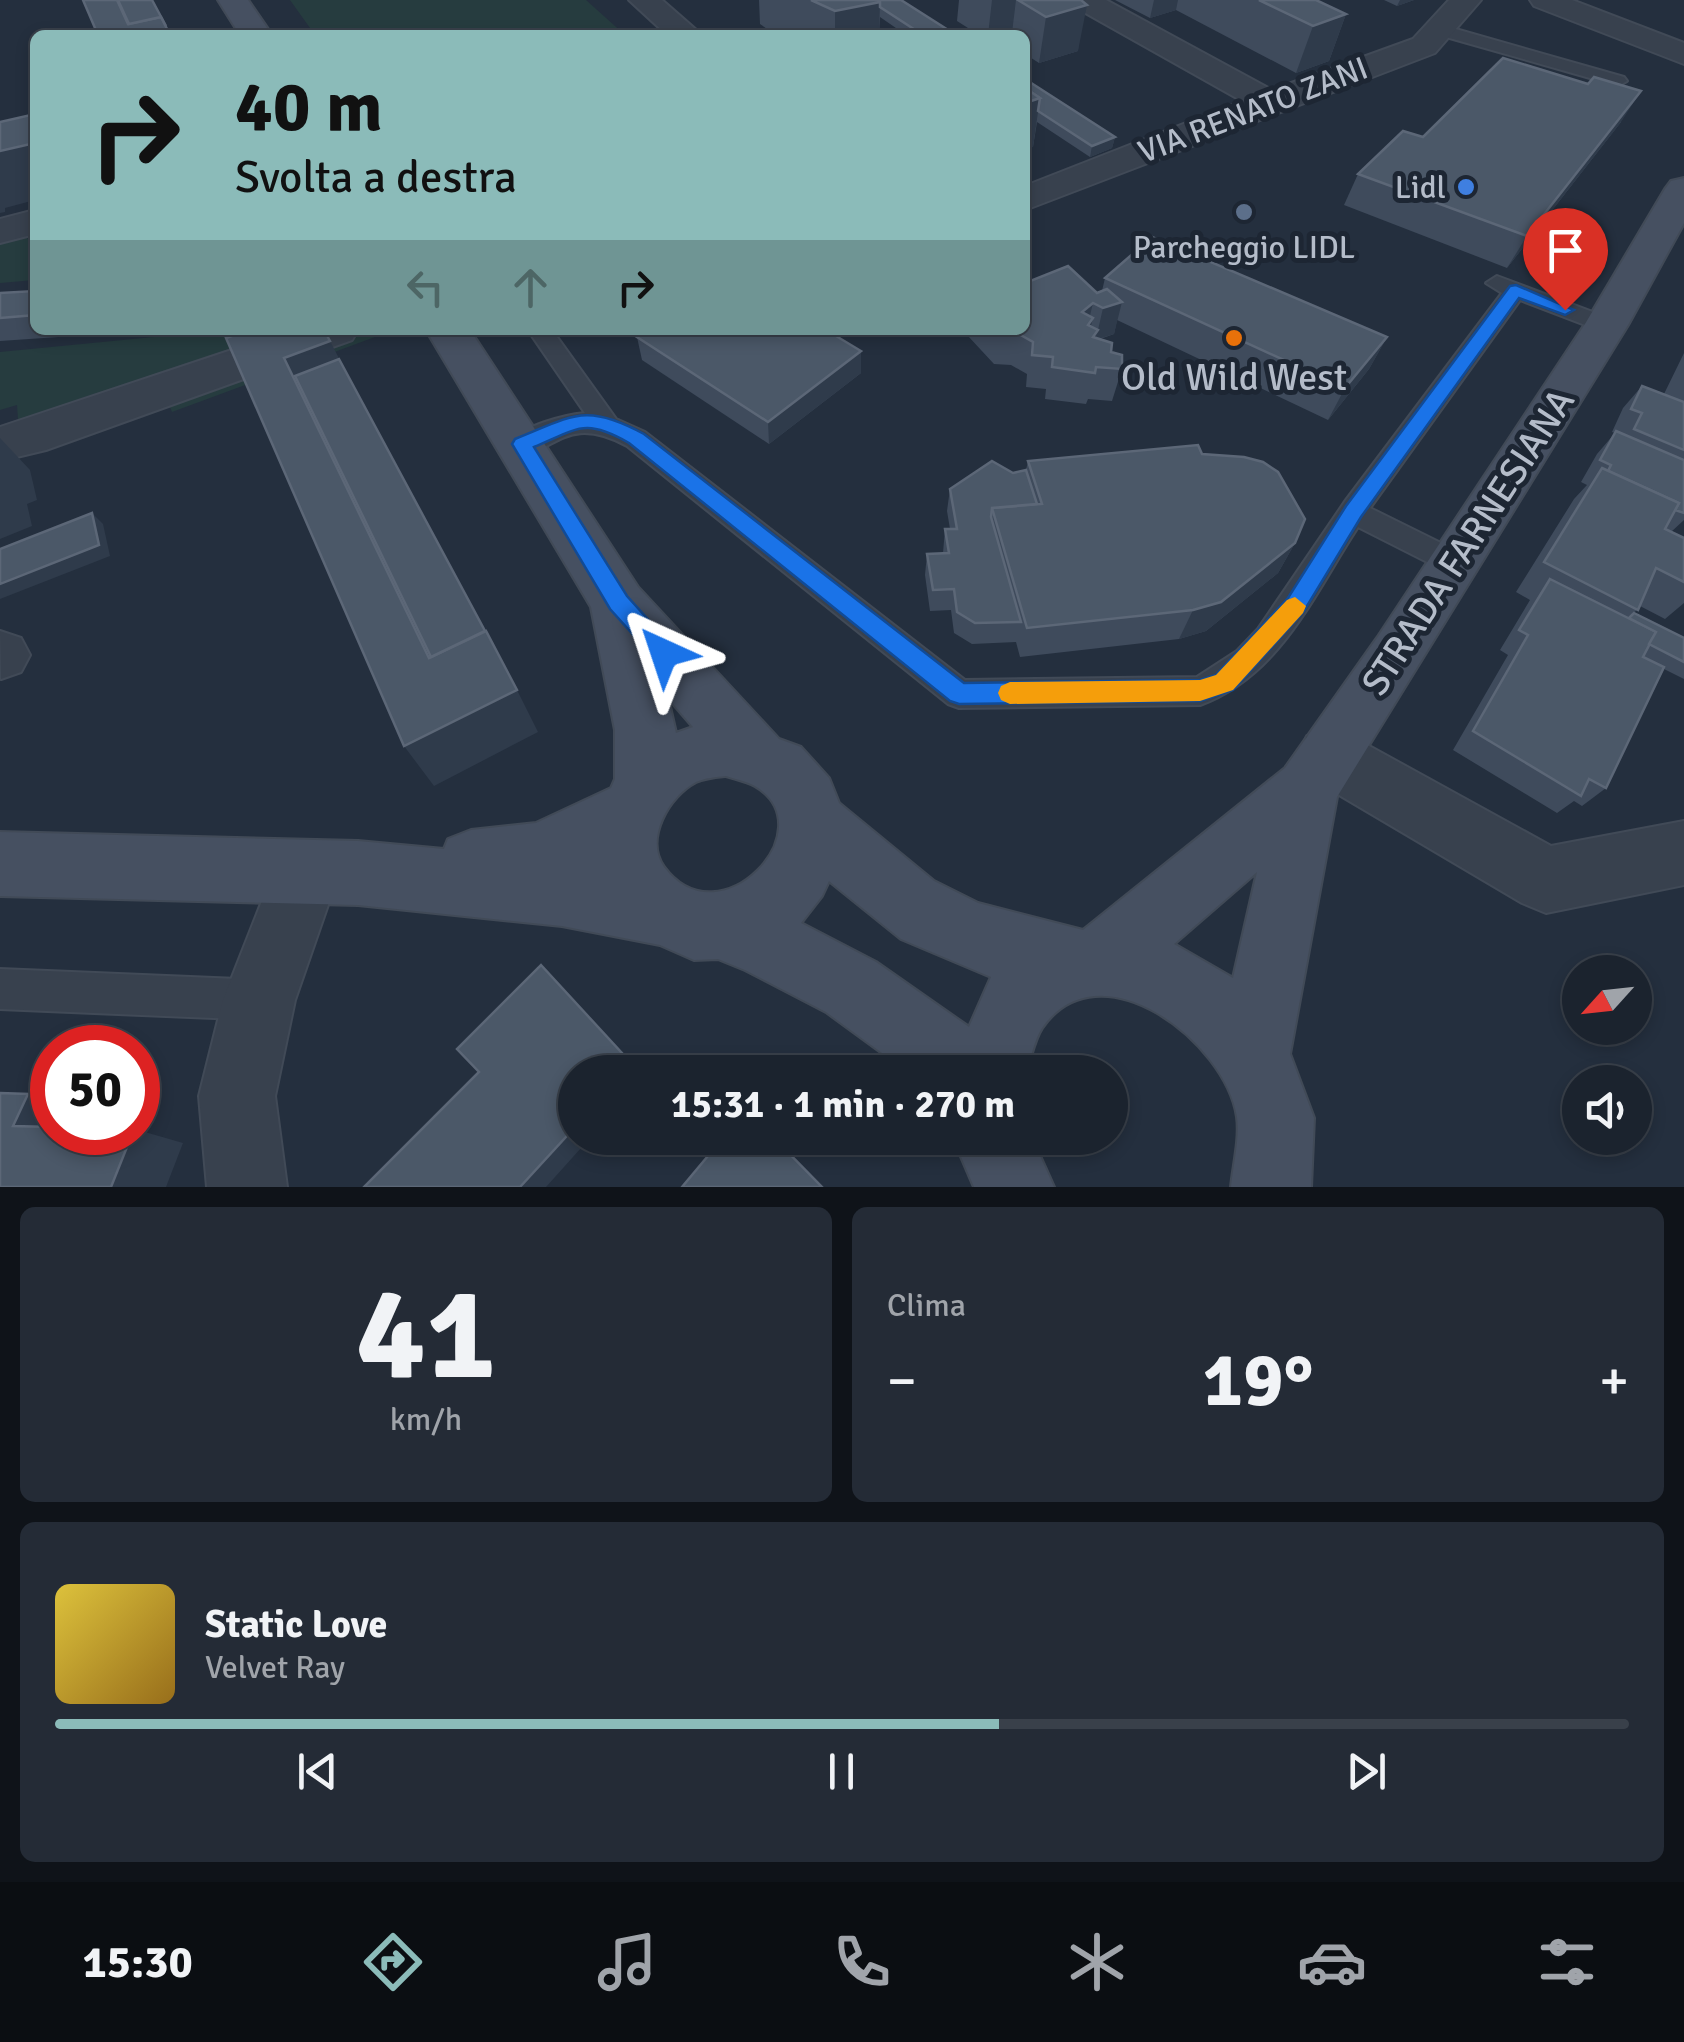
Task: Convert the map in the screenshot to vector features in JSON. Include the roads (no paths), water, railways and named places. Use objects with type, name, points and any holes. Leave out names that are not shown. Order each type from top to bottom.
[{"type":"main road","points":[[233,0],[253,30]]},
{"type":"main road","name":"STRADA FARNESIANA","points":[[992,1055],[1011,1009],[1038,982],[1087,962],[1318,772],[1606,326],[1682,196]]},
{"type":"main road","points":[[451,335],[618,603],[755,752]]},
{"type":"main road","points":[[332,873],[540,854],[639,797],[670,764],[696,752],[726,748],[755,752],[776,762],[806,798],[812,821],[804,868],[791,889],[759,914],[692,919],[640,892],[628,866],[624,838],[639,797],[645,730],[618,603]]},
{"type":"main road","name":"STRADA FARNESIANA","points":[[1253,1055],[1318,772]]},
{"type":"main road","points":[[812,821],[870,875],[928,917],[974,936],[1087,962],[1143,965],[1186,983],[1223,1014],[1253,1055],[1273,1108],[1278,1163],[1271,1187]]},
{"type":"main road","points":[[0,864],[332,873],[562,893],[692,919],[766,942],[835,974],[880,1003],[945,1055]]},
{"type":"street","points":[[644,0],[680,30]]},
{"type":"street","points":[[1084,0],[1269,102]]},
{"type":"street","name":"VIA RENATO ZANI","points":[[1030,197],[1269,102],[1424,46],[1466,0]]},
{"type":"street","points":[[1545,0],[1684,54]]},
{"type":"street","points":[[0,231],[30,223]]},
{"type":"street","points":[[0,444],[29,438],[322,335]]},
{"type":"street","points":[[1318,772],[1546,880],[1684,853]]},
{"type":"street","points":[[247,1187],[237,1096],[259,1000],[332,873]]},
{"type":"lane","points":[[1438,29],[1618,81]]},
{"type":"lane","points":[[544,335],[604,421],[636,438],[959,694],[1200,691],[1224,683],[1296,605],[1353,512],[1507,286],[1606,326]]},
{"type":"lane","points":[[522,444],[579,421],[604,421]]},
{"type":"lane","points":[[1353,512],[1455,564]]},
{"type":"lane","points":[[0,989],[259,1000]]},
{"type":"place","name":"Lidl","points":[[1466,187]]},
{"type":"place","name":"Parcheggio LIDL","points":[[1244,212]]},
{"type":"place","name":"Old Wild West","points":[[1234,338]]}]
